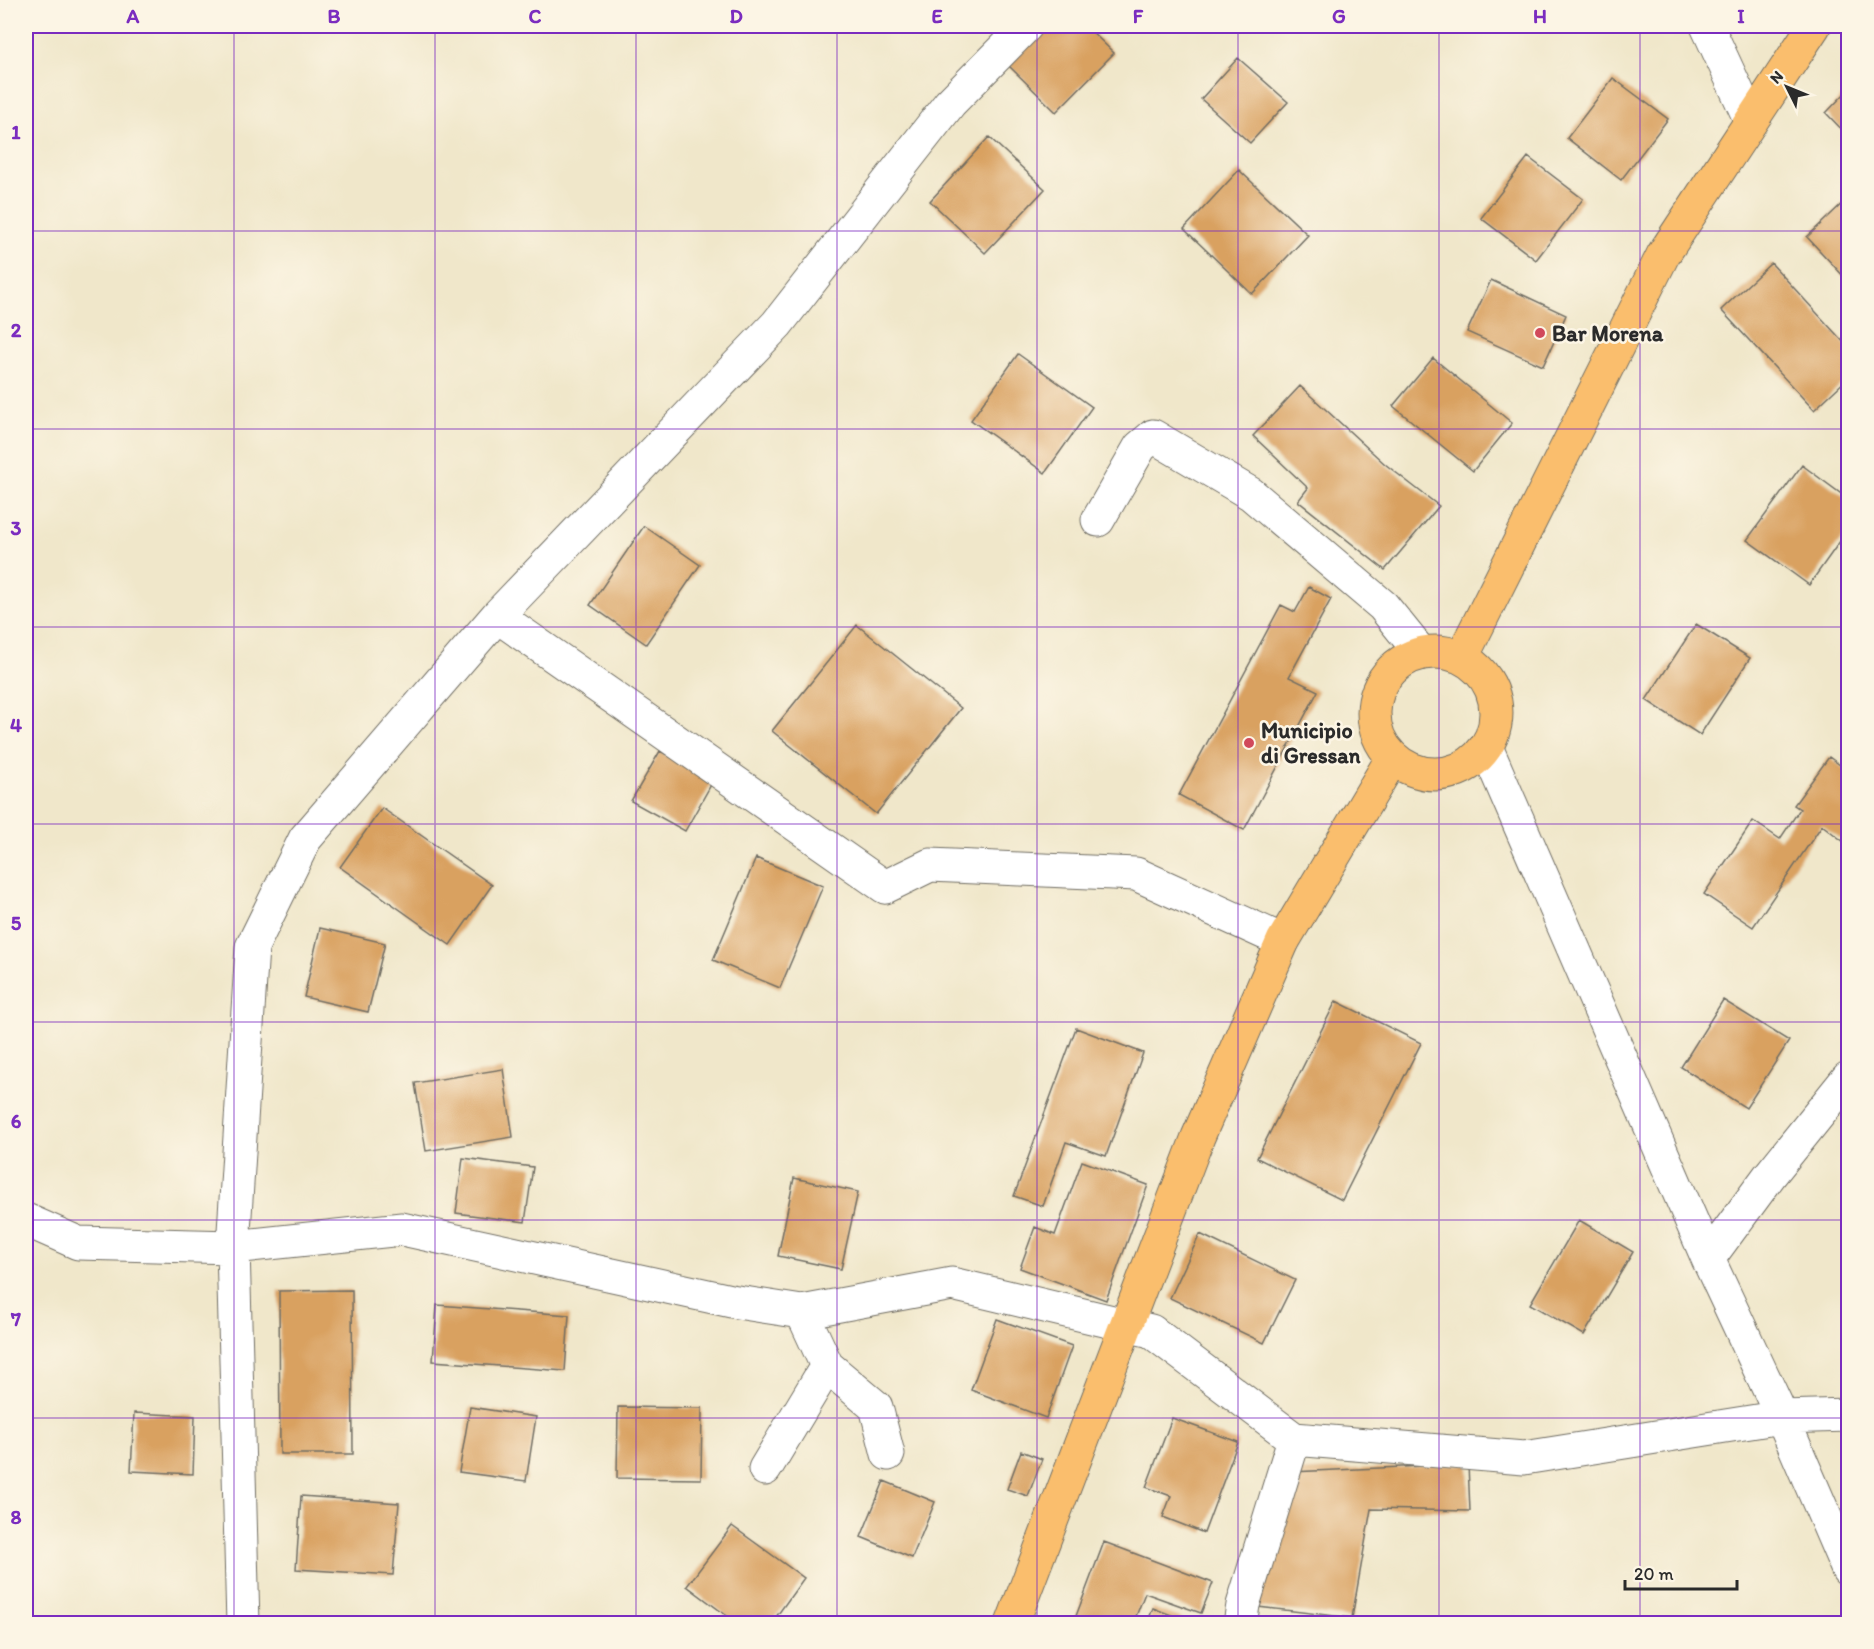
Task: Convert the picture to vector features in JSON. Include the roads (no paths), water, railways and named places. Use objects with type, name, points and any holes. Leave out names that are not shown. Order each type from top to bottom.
[{"type":"main road","points":[[1462,657],[1663,255],[1750,119],[1814,26]]},
{"type":"main road","points":[[1447,652],[1462,657],[1482,672],[1496,700],[1492,735],[1476,759],[1461,769],[1442,774],[1414,770],[1393,757],[1376,729],[1374,704],[1381,685],[1395,666],[1421,653],[1447,652]]},
{"type":"main road","points":[[1012,1623],[1198,1137],[1283,941],[1393,757]]},
{"type":"street","points":[[243,1623],[233,1247],[252,947],[305,839],[497,616],[777,324],[950,103],[1026,26]]},
{"type":"street","points":[[1707,26],[1750,119]]},
{"type":"street","points":[[1098,520],[1140,447],[1153,436],[1251,494],[1383,606],[1421,653]]},
{"type":"street","points":[[497,616],[885,887],[930,864],[1136,874],[1283,941]]},
{"type":"street","points":[[1486,747],[1708,1259],[1782,1417],[1848,1570]]},
{"type":"street","points":[[1708,1259],[1770,1174],[1848,1078]]},
{"type":"street","points":[[26,1220],[78,1243],[233,1247],[402,1229],[731,1302],[802,1312],[952,1284],[1151,1331],[1294,1439],[1524,1458],[1782,1417],[1848,1415]]},
{"type":"street","points":[[802,1312],[827,1366],[876,1407],[888,1454]]},
{"type":"street","points":[[765,1469],[827,1366]]},
{"type":"street","points":[[1240,1623],[1243,1605],[1294,1439]]},
{"type":"place","name":"Bar Morena","points":[[1540,333]]},
{"type":"place","name":"Municipio di Gressan","points":[[1249,743]]}]
